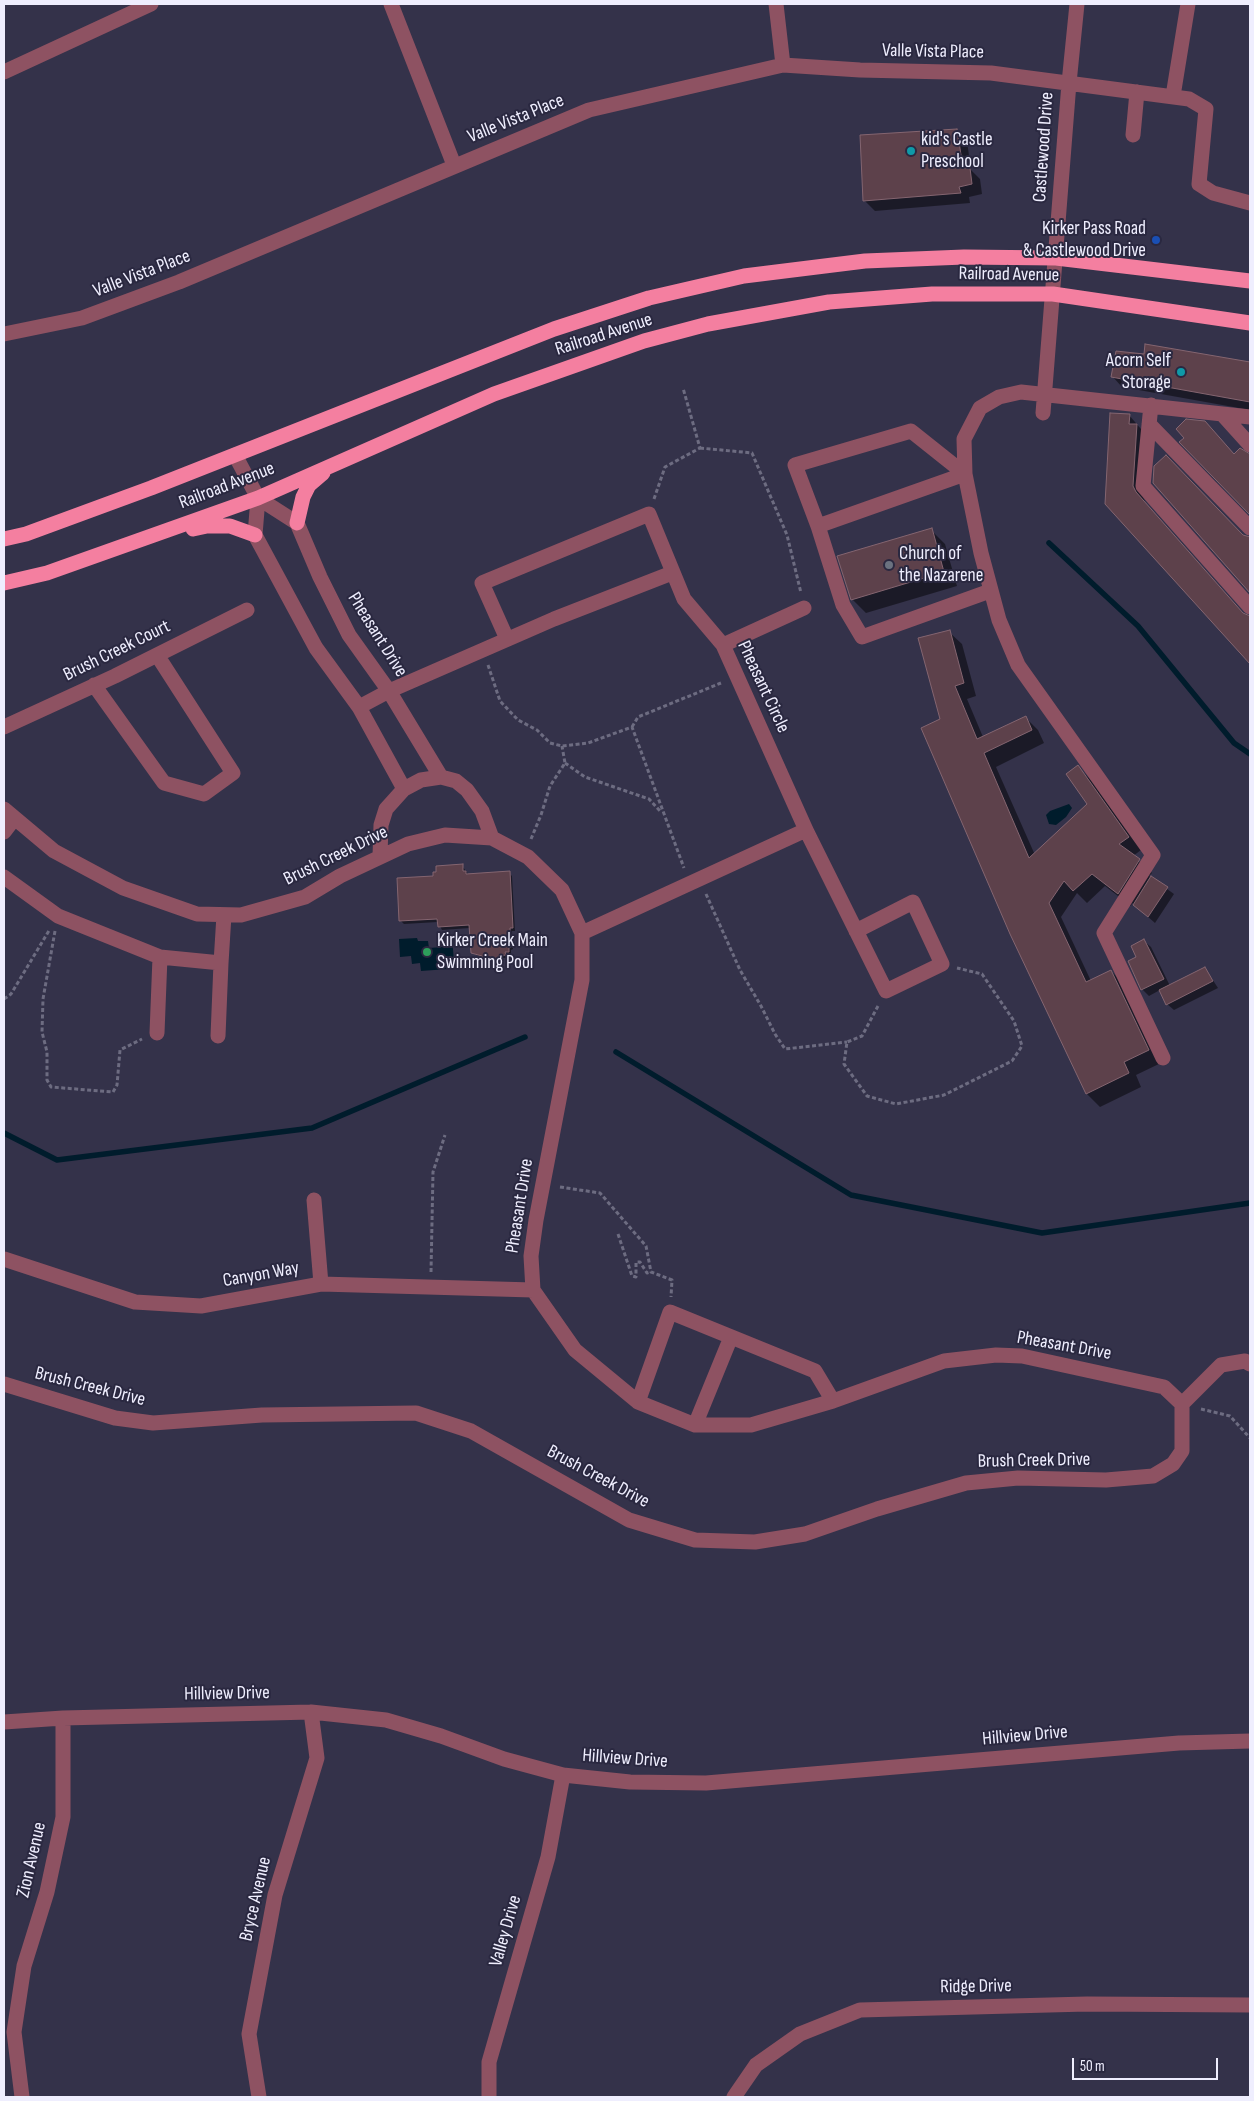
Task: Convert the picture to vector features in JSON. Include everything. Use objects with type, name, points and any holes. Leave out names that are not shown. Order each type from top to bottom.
[{"type":"highway","name":"Railroad Avenue","points":[[4,539],[44,527],[235,455],[554,329],[649,298],[744,276],[865,261],[964,256],[1056,258],[1250,281]]},
{"type":"highway","name":"Railroad Avenue","points":[[4,584],[47,573],[258,498],[494,394],[644,341],[708,324],[838,301],[932,294],[1053,294],[1250,323]]},
{"type":"highway","points":[[297,523],[303,497],[309,485],[334,464]]},
{"type":"highway","points":[[138,542],[207,526],[230,526],[256,535]]},
{"type":"street","points":[[4,72],[151,4]]},
{"type":"street","points":[[391,4],[454,165]]},
{"type":"street","points":[[776,4],[783,65]]},
{"type":"street","name":"Castlewood Drive","points":[[1043,413],[1077,4]]},
{"type":"street","points":[[1173,96],[1188,4]]},
{"type":"street","name":"Valle Vista Place","points":[[4,334],[82,318],[179,282],[454,165],[589,110],[783,65],[860,70],[991,73],[1189,99],[1206,109],[1199,184],[1212,193],[1250,202]]},
{"type":"street","points":[[1133,135],[1137,92]]},
{"type":"street","points":[[1163,1058],[1104,933],[1153,855],[1018,666],[998,620],[990,590],[965,474],[964,439],[980,408],[999,397],[1014,394],[1045,393],[1250,417]]},
{"type":"street","points":[[1151,405],[1143,486],[1250,608]]},
{"type":"street","points":[[1222,414],[1250,445]]},
{"type":"street","points":[[1149,424],[1250,528]]},
{"type":"street","points":[[965,474],[911,431],[795,465],[818,526],[843,605],[862,637],[990,590]]},
{"type":"street","points":[[235,455],[258,498],[297,523]]},
{"type":"street","points":[[818,526],[965,474]]},
{"type":"street","points":[[258,498],[256,535],[316,648],[359,707],[404,790]]},
{"type":"street","points":[[507,639],[482,583],[649,514]]},
{"type":"street","name":"Pheasant Circle","points":[[649,514],[684,599],[723,645],[806,830],[886,991]]},
{"type":"street","name":"Pheasant Drive","points":[[297,523],[320,578],[349,636],[389,691],[440,777]]},
{"type":"street","points":[[359,707],[389,691],[507,639],[672,573]]},
{"type":"street","points":[[723,645],[804,608]]},
{"type":"street","name":"Brush Creek Court","points":[[4,727],[157,655],[247,610]]},
{"type":"street","points":[[94,685],[164,783],[204,794],[233,773],[157,655]]},
{"type":"street","points":[[380,856],[380,825],[386,809],[404,790],[420,780],[440,777],[456,781],[468,790],[482,811],[492,838]]},
{"type":"street","points":[[4,832],[9,814]]},
{"type":"street","name":"Brush Creek Drive","points":[[9,814],[54,851],[123,888],[197,914],[241,915],[305,897],[340,876],[380,856],[408,844],[445,835]]},
{"type":"street","points":[[582,933],[806,830]]},
{"type":"street","name":"Pheasant Drive","points":[[445,835],[492,838],[523,855],[562,890],[582,933],[582,980],[531,1256],[533,1290],[575,1350],[638,1402],[696,1425],[751,1425],[832,1400],[944,1361],[996,1355],[1022,1356],[1164,1387],[1182,1404]]},
{"type":"street","points":[[4,877],[58,916],[160,957],[221,962]]},
{"type":"street","points":[[856,931],[913,902],[942,964],[886,991]]},
{"type":"street","points":[[218,1036],[224,915]]},
{"type":"street","points":[[157,1032],[160,957]]},
{"type":"street","points":[[314,1200],[320,1284]]},
{"type":"street","name":"Canyon Way","points":[[4,1259],[135,1302],[201,1306],[320,1284],[533,1290]]},
{"type":"street","points":[[638,1402],[670,1312],[815,1371],[832,1400]]},
{"type":"street","points":[[696,1425],[731,1337]]},
{"type":"street","points":[[1182,1404],[1221,1365],[1245,1361],[1250,1364]]},
{"type":"street","name":"Brush Creek Drive","points":[[4,1384],[114,1418],[153,1423],[262,1415],[416,1413],[471,1431],[629,1520],[695,1540],[755,1542],[805,1534],[877,1509],[966,1483],[1018,1478],[1106,1480],[1153,1476],[1173,1464],[1182,1451],[1182,1404]]},
{"type":"street","name":"Hillview Drive","points":[[4,1722],[63,1718],[311,1712],[386,1720],[441,1736],[504,1759],[563,1775],[630,1782],[706,1783],[1179,1743],[1250,1740]]},
{"type":"street","name":"Bryce Avenue","points":[[259,2097],[249,2034],[275,1895],[317,1758],[311,1712]]},
{"type":"street","name":"Zion Avenue","points":[[22,2097],[9,2032],[24,1966],[47,1892],[63,1817],[63,1718]]},
{"type":"street","name":"Valley Drive","points":[[489,2097],[490,2062],[548,1857],[563,1775]]},
{"type":"street","name":"Ridge Drive","points":[[734,2097],[756,2065],[800,2034],[860,2010],[1087,2004],[1250,2005]]},
{"type":"path","points":[[683,388],[700,448]]},
{"type":"path","points":[[649,514],[665,467],[700,448],[752,452],[788,535],[804,608]]},
{"type":"path","points":[[482,650],[500,700],[518,720],[537,730],[550,743],[562,746],[588,743],[632,727],[638,717],[738,676]]},
{"type":"path","points":[[632,727],[664,814],[694,880],[740,970],[785,1049],[847,1042],[862,1036],[886,991]]},
{"type":"path","points":[[562,746],[566,763],[584,777],[649,798],[664,814]]},
{"type":"path","points":[[523,855],[541,815],[550,786],[566,763]]},
{"type":"path","points":[[4,999],[11,994],[58,916]]},
{"type":"path","points":[[58,916],[43,999],[42,1032],[47,1052],[47,1080],[52,1087],[112,1092],[117,1085],[120,1050],[157,1032]]},
{"type":"path","points":[[847,1042],[844,1064],[867,1096],[896,1104],[944,1094],[1012,1061],[1022,1046],[1014,1021],[982,974],[942,964]]},
{"type":"path","points":[[430,1288],[433,1172],[445,1135]]},
{"type":"path","points":[[543,1184],[600,1193],[646,1246],[651,1272]]},
{"type":"path","points":[[618,1234],[632,1276],[636,1277],[636,1262],[640,1262],[647,1273],[651,1272],[672,1280],[670,1312]]},
{"type":"path","points":[[1182,1404],[1230,1416],[1250,1438]]},
{"type":"water","points":[[1069,804],[1072,808],[1066,817],[1056,825],[1049,824],[1046,815],[1050,811]]},
{"type":"water","name":"Kirker Creek Main Swimming Pool","points":[[417,938],[418,941],[428,941],[429,948],[442,947],[442,940],[452,939],[454,960],[447,961],[448,969],[421,971],[420,963],[412,964],[411,956],[400,957],[399,939]]},
{"type":"building","name":"kid's Castle Preschool","points":[[957,129],[963,168],[970,168],[972,184],[959,187],[961,193],[863,201],[860,135]]},
{"type":"building","name":"Acorn Self Storage","points":[[1145,344],[1250,362],[1250,402],[1111,377],[1116,351],[1144,354]]},
{"type":"building","points":[[1110,413],[1130,414],[1129,424],[1137,424],[1133,486],[1136,492],[1243,613],[1250,616],[1250,664],[1105,504]]},
{"type":"building","points":[[1186,419],[1205,421],[1234,454],[1240,448],[1250,454],[1250,515],[1179,442],[1184,438],[1176,429]]},
{"type":"building","points":[[1166,455],[1243,535],[1250,537],[1250,593],[1153,483],[1154,466]]},
{"type":"building","name":"Church of the Nazarene","points":[[932,528],[944,572],[851,600],[837,556]]},
{"type":"building","points":[[950,630],[964,683],[955,686],[977,739],[1026,716],[1032,730],[984,753],[1029,858],[1087,804],[1066,774],[1078,765],[1129,837],[1119,844],[1140,859],[1118,894],[1092,874],[1073,891],[1064,881],[1049,903],[1086,982],[1111,970],[1149,1050],[1124,1062],[1129,1073],[1086,1094],[1010,934],[921,728],[940,719],[918,638]]},
{"type":"building","points":[[463,864],[463,871],[466,871],[466,874],[510,871],[513,928],[510,928],[511,947],[509,947],[509,952],[505,952],[506,955],[499,956],[499,964],[482,965],[482,956],[471,953],[469,925],[438,927],[437,919],[399,921],[397,878],[433,876],[433,872],[436,872],[436,866]]},
{"type":"building","points":[[1151,876],[1168,887],[1148,917],[1133,905]]},
{"type":"building","points":[[1144,939],[1164,979],[1141,990],[1128,961],[1136,957],[1131,946]]},
{"type":"building","points":[[1205,967],[1213,981],[1166,1005],[1159,990]]},
{"type":"waterway","points":[[1049,543],[1138,626],[1234,743],[1250,754]]},
{"type":"waterway","points":[[4,1133],[57,1160],[312,1128],[525,1037]]},
{"type":"waterway","points":[[616,1052],[851,1195],[1042,1233],[1250,1203]]},
{"type":"place","name":"kid's Castle Preschool","points":[[911,151]]},
{"type":"place","name":"Kirker Pass Road & Castlewood Drive","points":[[1156,240]]},
{"type":"place","name":"Acorn Self Storage","points":[[1181,372]]},
{"type":"place","name":"Church of the Nazarene","points":[[889,565]]},
{"type":"place","name":"Kirker Creek Main Swimming Pool","points":[[427,952]]}]
